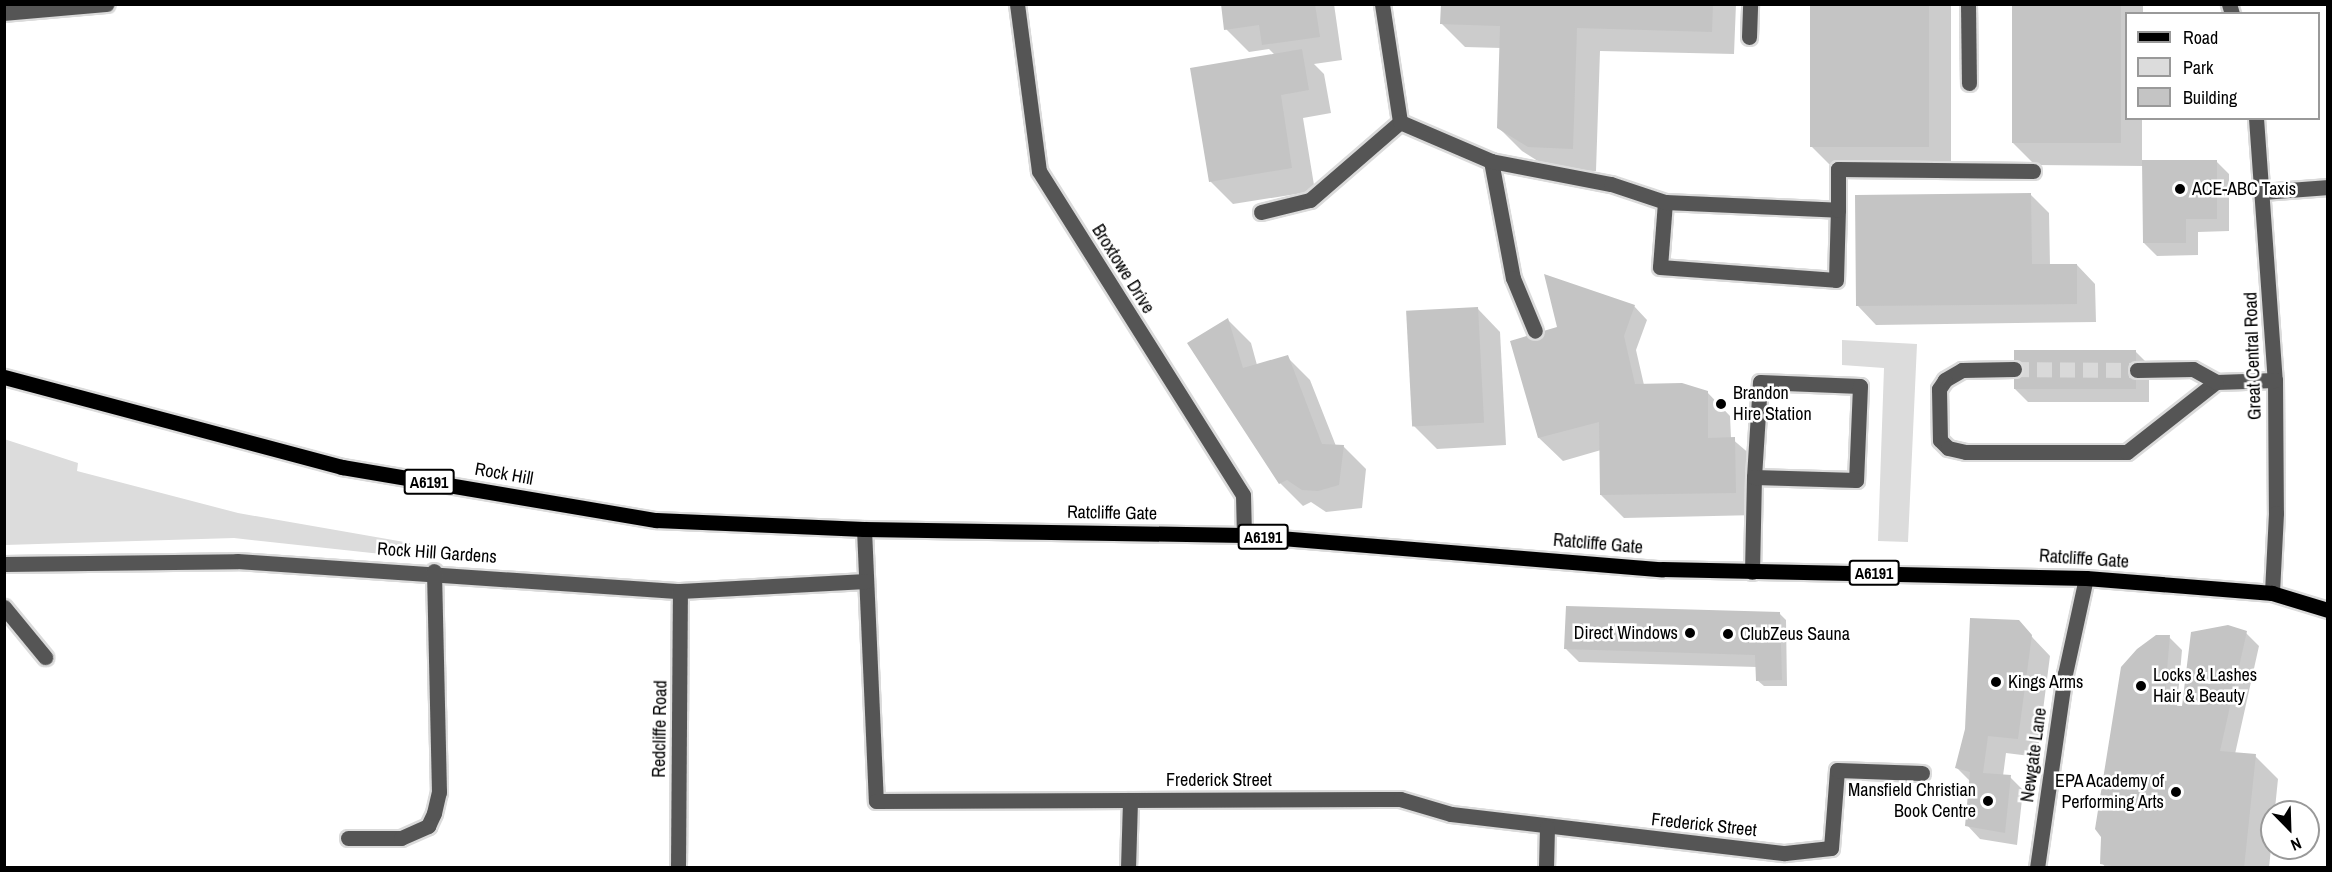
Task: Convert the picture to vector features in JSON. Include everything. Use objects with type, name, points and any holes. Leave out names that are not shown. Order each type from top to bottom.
[{"type":"main road","name":"Rock Hill","points":[[4,377],[342,467],[656,520],[864,529]]},
{"type":"main road","name":"Ratcliffe Gate","points":[[864,529],[1244,535],[1662,569],[2086,578],[2272,593],[2328,610]]},
{"type":"street","points":[[4,13],[107,4]]},
{"type":"street","name":"Broxtowe Drive","points":[[1017,4],[1039,171],[1243,495],[1244,535]]},
{"type":"street","points":[[1382,4],[1400,122]]},
{"type":"street","points":[[1749,37],[1750,4]]},
{"type":"street","points":[[1968,4],[1969,83]]},
{"type":"street","name":"Great Central Road","points":[[2256,120],[2264,192],[2274,380],[2276,513],[2272,593]]},
{"type":"street","points":[[1400,122],[1491,161],[1611,184],[1665,202],[1838,210]]},
{"type":"street","points":[[1261,212],[1310,200],[1331,185],[1400,122]]},
{"type":"street","points":[[1491,161],[1513,278],[1535,331]]},
{"type":"street","points":[[1665,202],[1660,267],[1836,280],[1838,169],[2033,171]]},
{"type":"street","points":[[2264,192],[2328,187]]},
{"type":"street","points":[[2014,369],[1962,370],[1945,380],[1939,389],[1940,440],[1948,448],[1966,452],[2127,452],[2216,382]]},
{"type":"street","points":[[2141,369],[2193,369],[2216,382],[2274,380]]},
{"type":"street","points":[[1752,572],[1754,477],[1760,382],[1860,386],[1856,480],[1754,477]]},
{"type":"street","name":"Frederick Street","points":[[864,529],[876,801],[1400,799],[1451,814],[1785,854],[1831,848],[1837,770],[1922,773]]},
{"type":"street","name":"Rock Hill Gardens","points":[[4,564],[237,561],[434,571],[680,591],[866,581]]},
{"type":"street","points":[[348,838],[401,838],[428,826],[434,813],[439,792],[434,571]]},
{"type":"street","name":"Newgate Lane","points":[[2037,867],[2065,674],[2086,578]]},
{"type":"street","name":"Redcliffe Road","points":[[678,867],[680,591]]},
{"type":"street","points":[[4,607],[45,657]]},
{"type":"street","points":[[1128,867],[1130,800]]},
{"type":"street","points":[[1546,867],[1547,827]]},
{"type":"green space","points":[[1842,340],[1917,344],[1908,542],[1878,541],[1884,368],[1842,365]]},
{"type":"green space","points":[[4,439],[78,463],[77,471],[238,513],[410,543],[409,557],[234,538],[5,545]]},
{"type":"building","points":[[1221,4],[1315,4],[1320,37],[1262,45],[1259,25],[1224,30]]},
{"type":"building","points":[[1441,4],[1713,4],[1712,32],[1577,28],[1573,149],[1528,147],[1497,128],[1500,26],[1440,24]]},
{"type":"building","points":[[1810,4],[1929,4],[1929,147],[1810,147]]},
{"type":"building","points":[[2012,4],[2121,4],[2121,143],[2012,143]]},
{"type":"building","points":[[1302,49],[1309,90],[1281,95],[1292,168],[1209,182],[1190,68]]},
{"type":"building","name":"ACE-ABC Taxis","points":[[2142,160],[2217,160],[2217,219],[2186,219],[2186,243],[2143,243]]},
{"type":"building","points":[[2031,193],[2032,264],[2077,264],[2077,304],[1856,306],[1855,195]]},
{"type":"building","points":[[1544,274],[1635,305],[1624,336],[1635,384],[1682,383],[1708,391],[1708,438],[1735,437],[1736,493],[1600,495],[1599,422],[1538,438],[1510,341],[1557,327]]},
{"type":"building","points":[[1478,307],[1484,423],[1412,427],[1406,311]]},
{"type":"building","points":[[1228,318],[1243,368],[1288,355],[1322,444],[1344,445],[1339,485],[1318,491],[1302,490],[1287,480],[1279,484],[1187,343]]},
{"type":"building","points":[[2014,350],[2136,350],[2136,389],[2014,389]]},
{"type":"building","points":[[1566,606],[1780,612],[1782,680],[1756,681],[1755,655],[1564,649]]},
{"type":"building","name":"Kings Arms","points":[[1970,618],[2019,620],[2032,635],[2018,739],[1988,736],[1983,773],[2011,775],[2005,833],[1965,826],[1970,772],[1955,768],[1965,729]]},
{"type":"building","name":"EPA Academy of Performing Arts","points":[[2228,625],[2247,631],[2220,751],[2256,754],[2244,868],[2124,868],[2100,864],[2101,837],[2095,829],[2121,667],[2137,649],[2156,635],[2170,635],[2164,705],[2182,706],[2191,632]]},
{"type":"tunnel","points":[[2014,369],[2137,370]]},
{"type":"place","name":"ACE-ABC Taxis","points":[[2180,189]]},
{"type":"place","name":"Brandon Hire Station","points":[[1721,404]]},
{"type":"place","name":"Direct Windows","points":[[1690,633]]},
{"type":"place","name":"ClubZeus Sauna","points":[[1728,634]]},
{"type":"place","name":"Kings Arms","points":[[1996,682]]},
{"type":"place","name":"Locks & Lashes Hair & Beauty","points":[[2141,686]]},
{"type":"place","name":"EPA Academy of Performing Arts","points":[[2176,792]]},
{"type":"place","name":"Mansfield Christian Book Centre","points":[[1988,801]]}]
